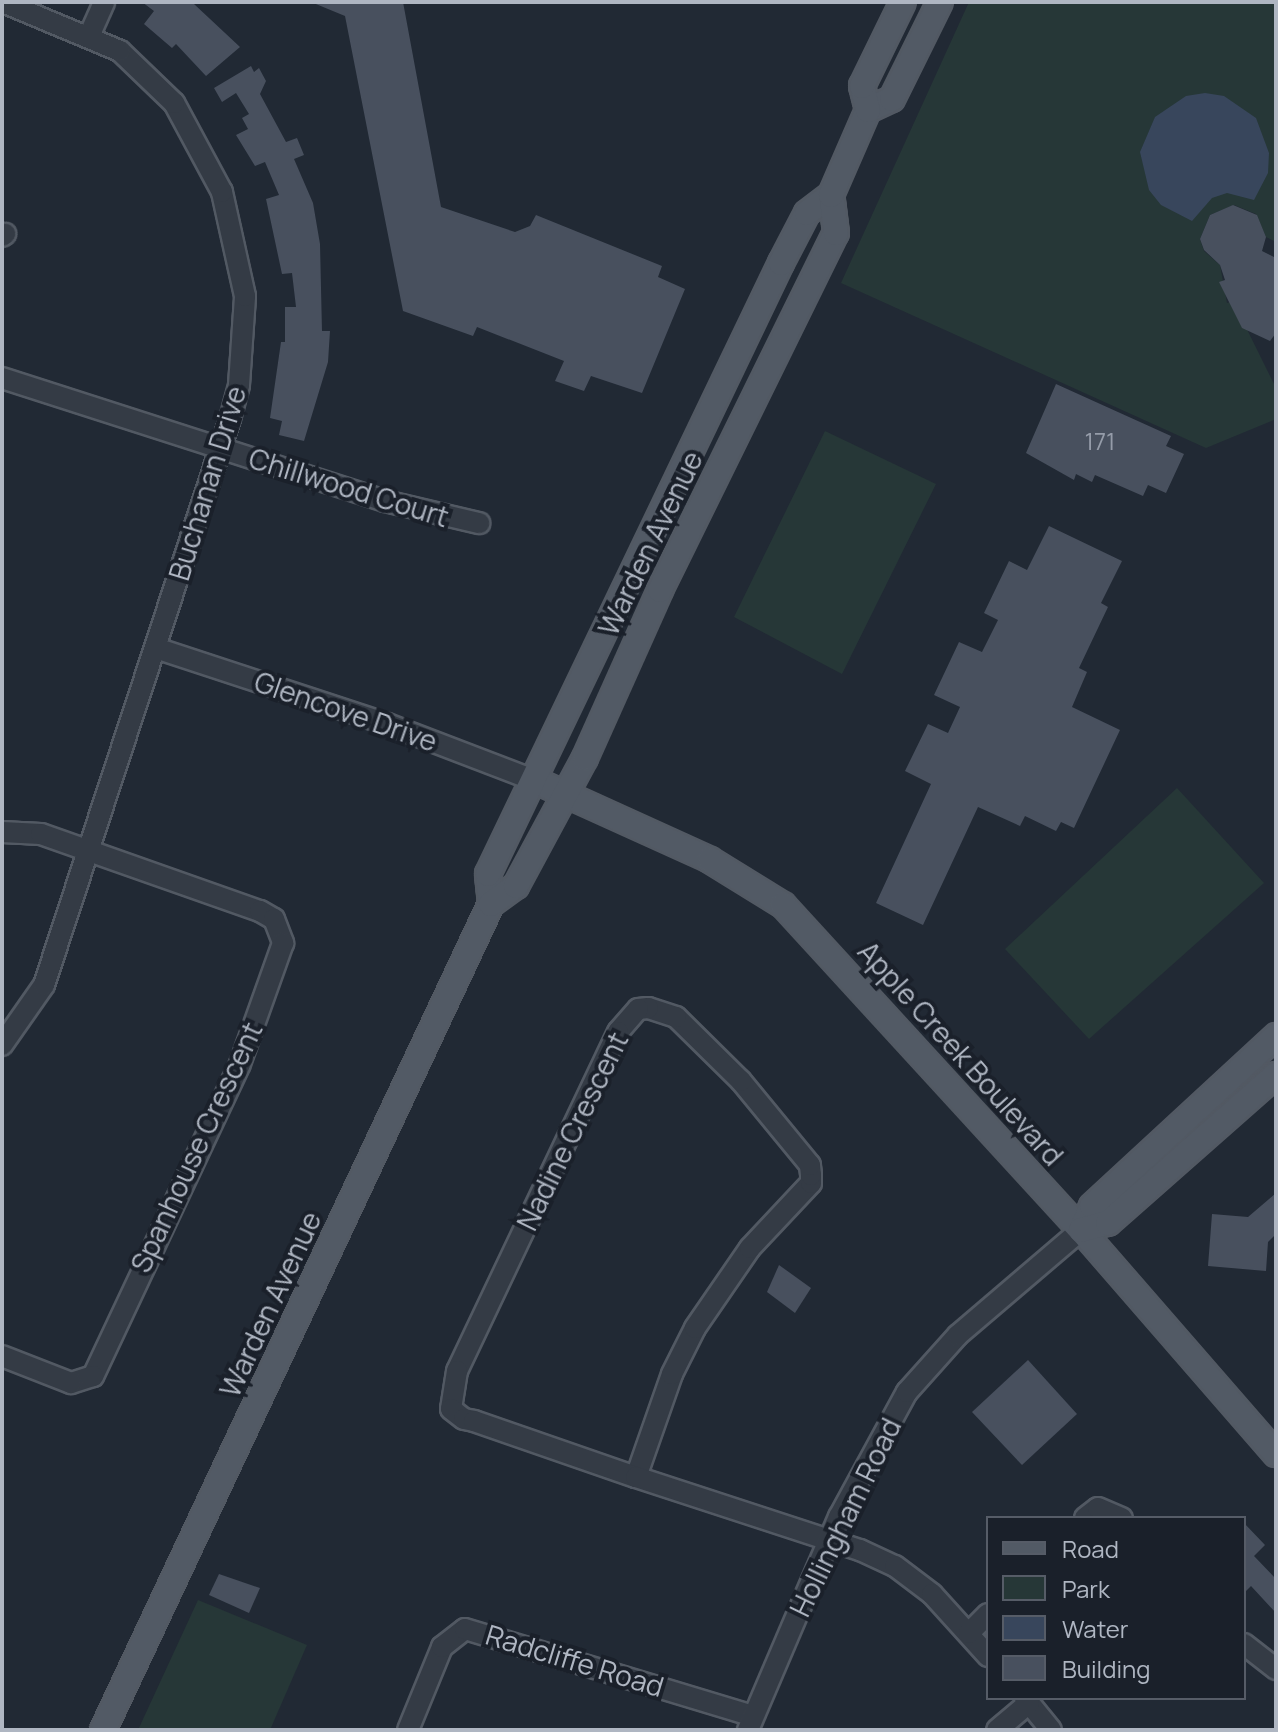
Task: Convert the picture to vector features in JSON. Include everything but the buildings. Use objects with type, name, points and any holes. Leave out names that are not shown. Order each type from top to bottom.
[{"type":"main road","name":"Warden Avenue","points":[[491,904],[488,874],[781,263],[807,213],[831,195],[868,110],[862,86],[903,2]]},
{"type":"main road","name":"Warden Avenue","points":[[868,110],[892,99],[940,2]]},
{"type":"main road","name":"Warden Avenue","points":[[103,1730],[491,904],[516,886],[585,758],[660,590],[836,233],[831,195]]},
{"type":"main road","name":"Apple Creek Boulevard","points":[[534,780],[710,860],[783,905],[1081,1230],[1276,1454]]},
{"type":"main road","points":[[1081,1230],[1092,1206],[1276,1036]]},
{"type":"main road","points":[[1081,1230],[1108,1223],[1276,1075]]},
{"type":"street","name":"Buchanan Drive","points":[[2,1045],[44,985],[156,648],[239,385],[245,296],[238,244],[222,192],[174,103],[120,51],[90,34],[3,2]]},
{"type":"street","points":[[90,34],[104,2]]},
{"type":"street","name":"Chillwood Court","points":[[2,378],[385,501],[479,523]]},
{"type":"street","name":"Glencove Drive","points":[[156,648],[387,724],[534,780]]},
{"type":"street","name":"Spanhouse Crescent","points":[[2,832],[41,834],[260,911],[274,919],[283,943],[240,1064],[93,1376],[71,1383],[2,1356]]},
{"type":"street","name":"Nadine Crescent","points":[[636,1477],[672,1374],[695,1328],[750,1248],[811,1183],[810,1165],[741,1081],[676,1017],[648,1008],[638,1009],[618,1032],[457,1371],[451,1409],[464,1419],[636,1477],[829,1540],[895,1566],[932,1594],[986,1654]]},
{"type":"street","name":"Hollingham Road","points":[[750,1723],[829,1540],[874,1446],[927,1367],[1081,1230]]},
{"type":"street","points":[[1088,1516],[1098,1508],[1117,1516]]},
{"type":"street","points":[[969,1633],[986,1616]]},
{"type":"street","name":"Radcliffe Road","points":[[408,1730],[442,1647],[465,1629],[750,1723]]},
{"type":"street","points":[[1246,1646],[1276,1669]]},
{"type":"street","points":[[997,1730],[1027,1700],[1051,1730]]},
{"type":"green space","points":[[969,2],[1276,2],[1276,242],[1266,237],[1256,214],[1234,205],[1210,215],[1200,239],[1204,251],[1220,265],[1227,303],[1233,301],[1276,388],[1276,419],[1206,448],[841,283]]},
{"type":"green space","points":[[825,431],[936,484],[842,674],[734,617]]},
{"type":"green space","points":[[1177,788],[1264,883],[1089,1039],[1005,949]]},
{"type":"green space","points":[[198,1600],[307,1645],[270,1730],[138,1730]]},
{"type":"water","points":[[1205,93],[1224,96],[1256,118],[1269,153],[1268,173],[1254,200],[1227,193],[1212,198],[1192,221],[1161,205],[1149,190],[1140,152],[1155,117],[1186,96]]}]
